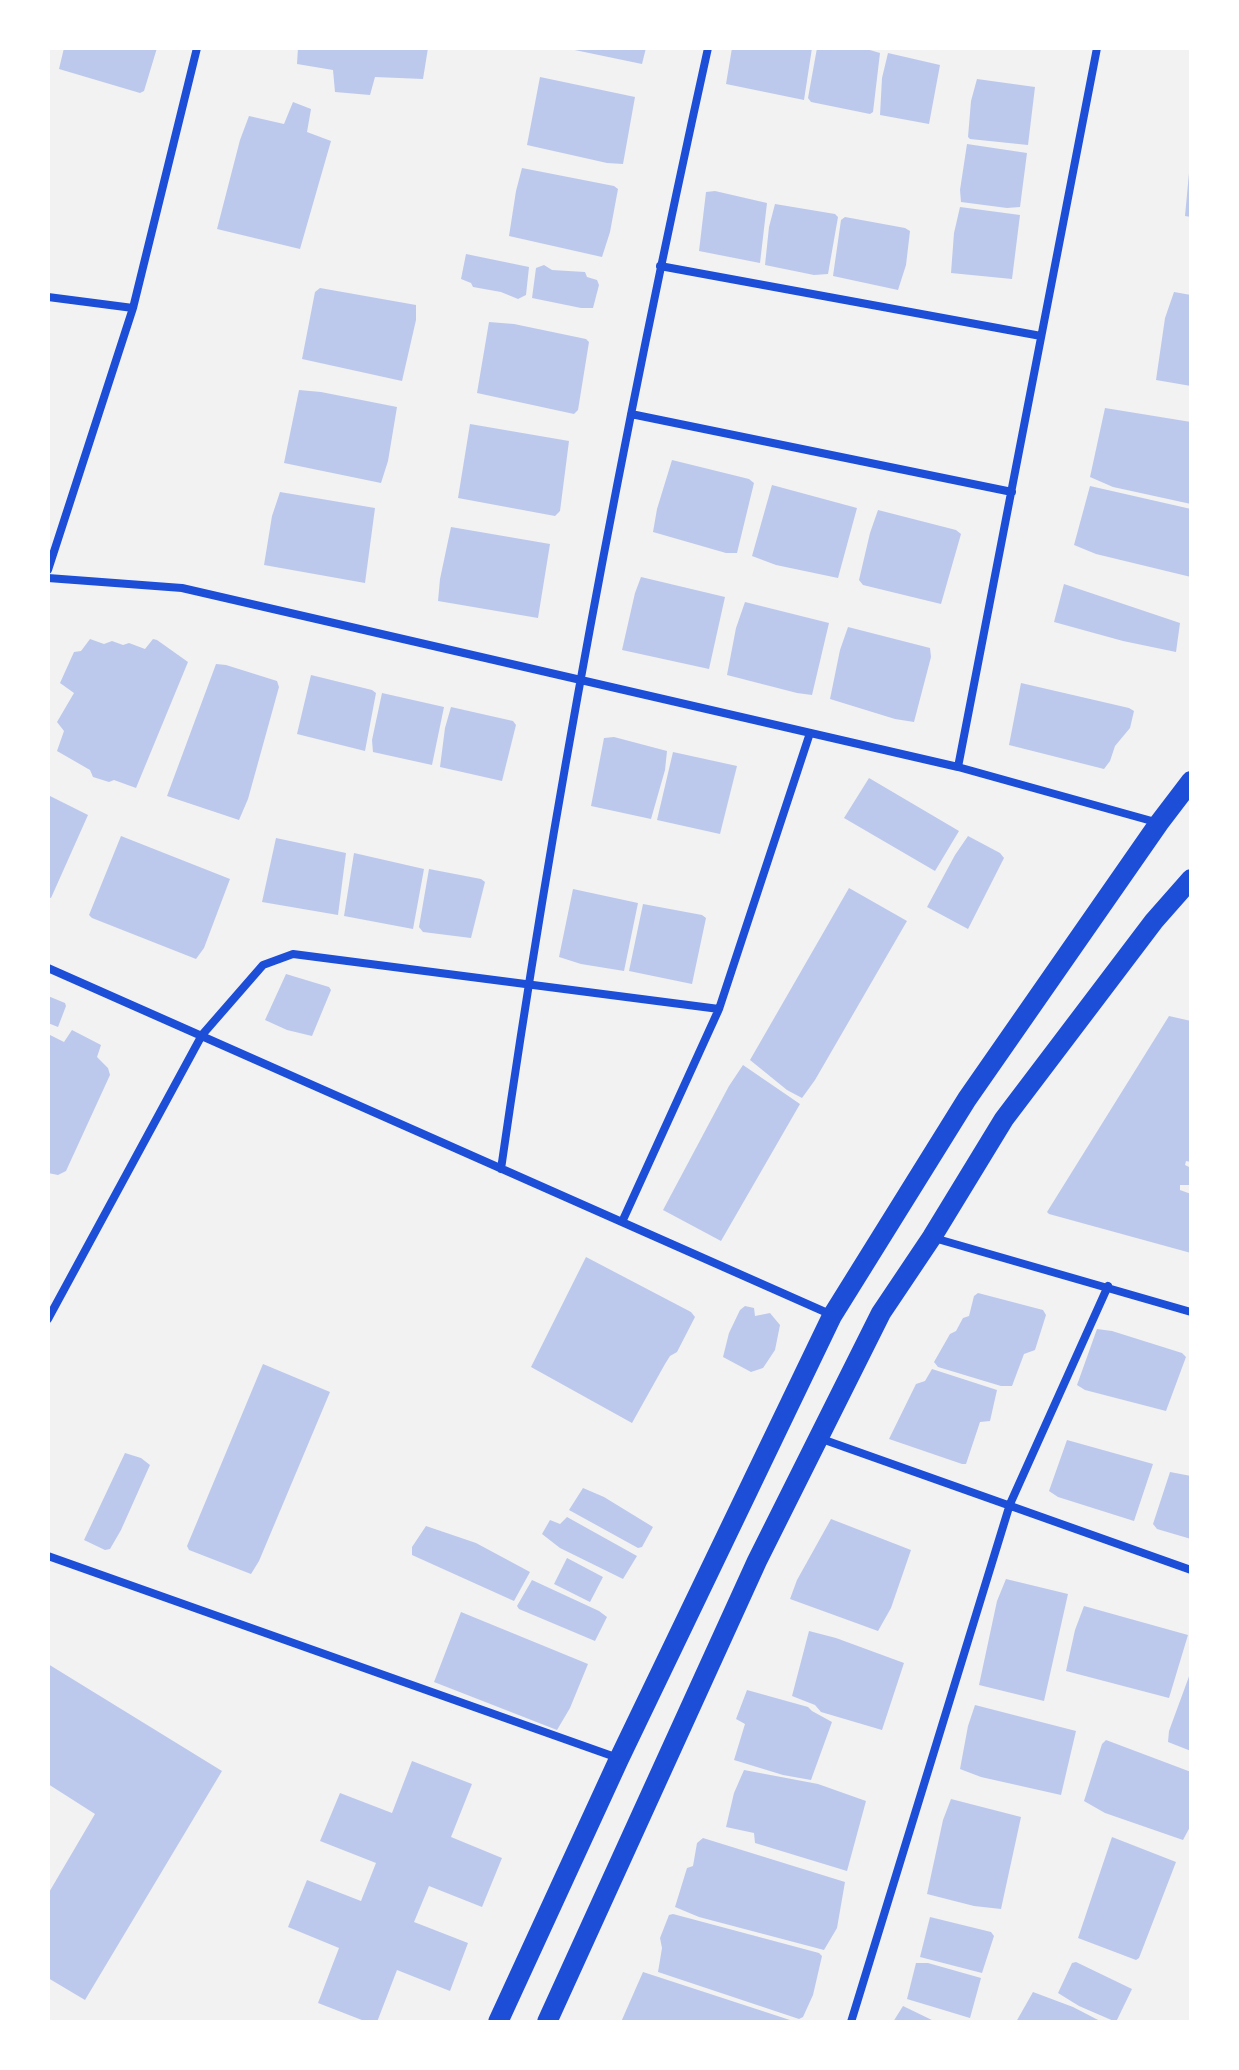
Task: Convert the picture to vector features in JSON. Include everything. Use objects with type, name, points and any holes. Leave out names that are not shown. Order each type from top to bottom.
[{"type":"main road","points":[[498,2022],[619,1759],[832,1316],[967,1099],[1191,781]]},
{"type":"main road","points":[[547,2022],[757,1561],[881,1313],[1004,1119],[1154,921],[1191,879]]},
{"type":"street","points":[[48,570],[133,308],[197,48]]},
{"type":"street","points":[[501,1169],[528,986],[580,680],[660,266],[708,48]]},
{"type":"street","points":[[958,767],[1097,48]]},
{"type":"street","points":[[660,266],[1041,336]]},
{"type":"street","points":[[48,297],[133,308]]},
{"type":"street","points":[[631,414],[1012,492]]},
{"type":"street","points":[[48,578],[182,588],[958,767],[1159,823]]},
{"type":"street","points":[[622,1222],[719,1009],[810,733]]},
{"type":"street","points":[[48,1319],[202,1035],[263,965],[293,954],[719,1009]]},
{"type":"street","points":[[48,968],[832,1316]]},
{"type":"street","points":[[932,1237],[1191,1312]]},
{"type":"street","points":[[851,2022],[1010,1504],[1108,1286]]},
{"type":"street","points":[[817,1437],[1191,1570]]},
{"type":"street","points":[[48,1556],[619,1759]]},
{"type":"building","points":[[64,48],[157,48],[144,91],[140,93],[59,69]]},
{"type":"building","points":[[298,48],[428,48],[423,79],[375,77],[370,95],[335,92],[333,70],[297,64]]},
{"type":"building","points":[[565,48],[646,48],[642,64]]},
{"type":"building","points":[[732,48],[812,48],[804,100],[726,84]]},
{"type":"building","points":[[817,48],[863,48],[880,53],[873,112],[870,114],[811,102],[808,98]]},
{"type":"building","points":[[888,53],[940,65],[929,124],[880,115],[882,78]]},
{"type":"building","points":[[540,77],[635,97],[623,164],[527,145]]},
{"type":"building","points":[[977,79],[1035,87],[1028,145],[968,137],[971,101]]},
{"type":"building","points":[[293,102],[311,109],[307,132],[331,141],[300,249],[217,229],[249,116],[284,124]]},
{"type":"building","points":[[967,144],[1027,153],[1020,207],[961,202]]},
{"type":"building","points":[[522,168],[618,189],[602,257],[509,236]]},
{"type":"building","points":[[1191,173],[1191,217],[1185,216]]},
{"type":"building","points":[[715,191],[767,203],[760,263],[699,251],[706,192]]},
{"type":"building","points":[[775,204],[838,217],[828,274],[814,275],[765,265]]},
{"type":"building","points":[[960,207],[1020,215],[1012,279],[951,273],[954,233]]},
{"type":"building","points":[[845,217],[910,231],[906,265],[898,290],[833,276],[841,220]]},
{"type":"building","points":[[466,254],[529,267],[526,295],[518,299],[473,287],[461,279]]},
{"type":"building","points":[[544,265],[552,270],[585,272],[587,277],[597,280],[599,285],[593,308],[532,298],[536,268]]},
{"type":"building","points":[[320,288],[416,305],[416,320],[402,381],[302,359],[315,292]]},
{"type":"building","points":[[1174,292],[1191,295],[1191,386],[1156,380],[1165,318]]},
{"type":"building","points":[[489,322],[514,324],[589,342],[578,410],[574,414],[477,393]]},
{"type":"building","points":[[299,390],[397,407],[381,483],[284,463]]},
{"type":"building","points":[[1105,408],[1191,422],[1191,504],[1113,487],[1090,477]]},
{"type":"building","points":[[470,424],[569,441],[560,511],[555,516],[458,498]]},
{"type":"building","points":[[672,460],[749,479],[754,483],[737,553],[726,553],[653,532]]},
{"type":"building","points":[[772,485],[857,508],[838,578],[776,565],[752,556]]},
{"type":"building","points":[[1090,486],[1191,509],[1191,577],[1096,554],[1074,545]]},
{"type":"building","points":[[280,492],[375,508],[365,583],[264,565],[272,516]]},
{"type":"building","points":[[878,510],[956,530],[961,534],[941,604],[863,585],[859,580]]},
{"type":"building","points":[[451,527],[550,544],[538,618],[438,601]]},
{"type":"building","points":[[641,577],[725,597],[709,669],[622,650]]},
{"type":"building","points":[[1064,584],[1180,623],[1176,652],[1054,622]]},
{"type":"building","points":[[745,602],[829,623],[812,695],[727,675],[736,628]]},
{"type":"building","points":[[848,627],[930,648],[931,657],[914,722],[830,699]]},
{"type":"building","points":[[90,639],[104,644],[112,641],[123,645],[129,643],[145,649],[153,639],[188,662],[136,788],[93,777],[90,770],[57,751],[64,731],[57,722],[74,693],[60,683],[74,652],[81,651]]},
{"type":"building","points":[[216,664],[277,681],[279,687],[248,799],[239,820],[167,796]]},
{"type":"building","points":[[311,675],[376,693],[365,751],[297,734]]},
{"type":"building","points":[[1021,683],[1134,711],[1130,728],[1115,746],[1104,769],[1009,745]]},
{"type":"building","points":[[382,693],[444,707],[432,765],[373,752],[372,740]]},
{"type":"building","points":[[451,707],[513,721],[516,725],[502,781],[440,767]]},
{"type":"building","points":[[614,737],[667,751],[665,770],[651,819],[591,806],[604,738]]},
{"type":"building","points":[[673,752],[737,766],[720,834],[657,820]]},
{"type":"building","points":[[869,778],[959,831],[935,871],[844,818]]},
{"type":"building","points":[[48,795],[88,815],[51,898],[48,897]]},
{"type":"building","points":[[121,836],[230,879],[204,948],[196,959],[89,915]]},
{"type":"building","points":[[968,836],[1004,858],[968,929],[927,907]]},
{"type":"building","points":[[276,838],[346,853],[338,915],[262,902]]},
{"type":"building","points":[[354,853],[424,869],[413,929],[344,916]]},
{"type":"building","points":[[429,869],[485,882],[471,938],[423,932],[419,927]]},
{"type":"building","points":[[849,888],[907,921],[802,1098],[750,1060]]},
{"type":"building","points":[[573,889],[638,903],[624,971],[559,957]]},
{"type":"building","points":[[643,904],[706,918],[692,984],[629,971]]},
{"type":"building","points":[[286,974],[331,990],[312,1036],[265,1020]]},
{"type":"building","points":[[48,996],[66,1006],[58,1027],[48,1023]]},
{"type":"building","points":[[1169,1016],[1191,1021],[1191,1162],[1186,1161],[1185,1165],[1191,1168],[1191,1185],[1180,1185],[1180,1190],[1191,1194],[1191,1253],[1047,1212]]},
{"type":"building","points":[[72,1030],[101,1045],[97,1057],[108,1068],[110,1075],[66,1171],[58,1175],[48,1173],[48,1034],[64,1042]]},
{"type":"building","points":[[743,1065],[800,1104],[721,1241],[663,1210]]},
{"type":"building","points":[[586,1257],[691,1312],[695,1317],[677,1352],[670,1356],[632,1423],[531,1367]]},
{"type":"building","points":[[978,1293],[1043,1310],[1046,1315],[1035,1350],[1024,1354],[1012,1386],[1001,1386],[938,1367],[934,1362],[950,1334],[956,1331],[963,1318],[969,1316],[974,1296]]},
{"type":"building","points":[[745,1306],[754,1308],[755,1316],[770,1313],[780,1325],[775,1350],[763,1368],[751,1372],[723,1357],[729,1333]]},
{"type":"building","points":[[1097,1329],[1182,1353],[1186,1357],[1166,1411],[1085,1390],[1077,1385]]},
{"type":"building","points":[[263,1364],[330,1392],[251,1574],[189,1550],[187,1546]]},
{"type":"building","points":[[932,1369],[997,1390],[990,1421],[980,1422],[966,1464],[889,1439],[916,1384],[925,1381]]},
{"type":"building","points":[[1067,1440],[1153,1464],[1134,1521],[1058,1497],[1049,1491]]},
{"type":"building","points":[[125,1453],[141,1458],[150,1465],[121,1530],[110,1549],[105,1550],[84,1540]]},
{"type":"building","points":[[1170,1472],[1191,1476],[1191,1539],[1157,1529],[1153,1524]]},
{"type":"building","points":[[583,1488],[653,1527],[642,1547],[638,1548],[569,1510]]},
{"type":"building","points":[[567,1517],[637,1556],[623,1579],[560,1548],[542,1534],[550,1520],[560,1524]]},
{"type":"building","points":[[831,1519],[911,1550],[891,1608],[878,1631],[790,1599],[797,1580]]},
{"type":"building","points":[[426,1526],[476,1543],[530,1572],[514,1601],[412,1555],[412,1547]]},
{"type":"building","points":[[567,1558],[603,1577],[590,1602],[554,1584]]},
{"type":"building","points":[[1006,1579],[1068,1594],[1044,1701],[979,1685],[997,1601]]},
{"type":"building","points":[[532,1580],[607,1617],[595,1641],[519,1609],[517,1606]]},
{"type":"building","points":[[1084,1606],[1188,1635],[1169,1698],[1066,1671]]},
{"type":"building","points":[[461,1612],[588,1664],[570,1708],[557,1730],[434,1682]]},
{"type":"building","points":[[809,1631],[904,1663],[882,1730],[821,1712],[815,1705],[792,1696]]},
{"type":"building","points":[[48,1664],[222,1771],[85,2000],[48,1978],[48,1894],[95,1814],[48,1784]]},
{"type":"building","points":[[1191,1671],[1191,1751],[1168,1742],[1169,1731]]},
{"type":"building","points":[[747,1690],[808,1707],[832,1722],[811,1780],[734,1760],[745,1724],[736,1719]]},
{"type":"building","points":[[975,1705],[1076,1731],[1061,1795],[981,1777],[960,1769]]},
{"type":"building","points":[[1106,1740],[1191,1772],[1191,1825],[1183,1840],[1105,1813],[1084,1801],[1102,1744]]},
{"type":"building","points":[[412,1761],[472,1784],[451,1837],[502,1858],[482,1907],[429,1886],[414,1922],[468,1943],[450,1991],[397,1970],[377,2022],[367,2022],[318,2003],[339,1948],[288,1927],[307,1880],[361,1901],[376,1863],[320,1841],[340,1793],[392,1813]]},
{"type":"building","points":[[744,1770],[818,1784],[866,1801],[847,1871],[755,1843],[754,1833],[726,1827],[734,1793]]},
{"type":"building","points":[[951,1799],[1021,1817],[1001,1909],[974,1906],[927,1894],[943,1820]]},
{"type":"building","points":[[1112,1837],[1176,1862],[1136,1960],[1078,1938]]},
{"type":"building","points":[[703,1838],[845,1882],[837,1928],[824,1950],[699,1917],[675,1907],[687,1868],[693,1866],[697,1843]]},
{"type":"building","points":[[669,1915],[819,1953],[822,1956],[813,1995],[803,2017],[799,2019],[658,1972],[662,1948],[660,1938]]},
{"type":"building","points":[[930,1917],[991,1932],[994,1936],[982,1973],[920,1957]]},
{"type":"building","points":[[1076,1962],[1132,1989],[1116,2022],[1058,1993],[1072,1963]]},
{"type":"building","points":[[916,1963],[928,1963],[981,1978],[970,2018],[907,1999]]},
{"type":"building","points":[[643,1972],[793,2021],[793,2022],[621,2022]]},
{"type":"building","points":[[1033,1992],[1073,2007],[1102,2022],[1016,2022]]},
{"type":"building","points":[[903,2006],[936,2022],[893,2022]]}]
